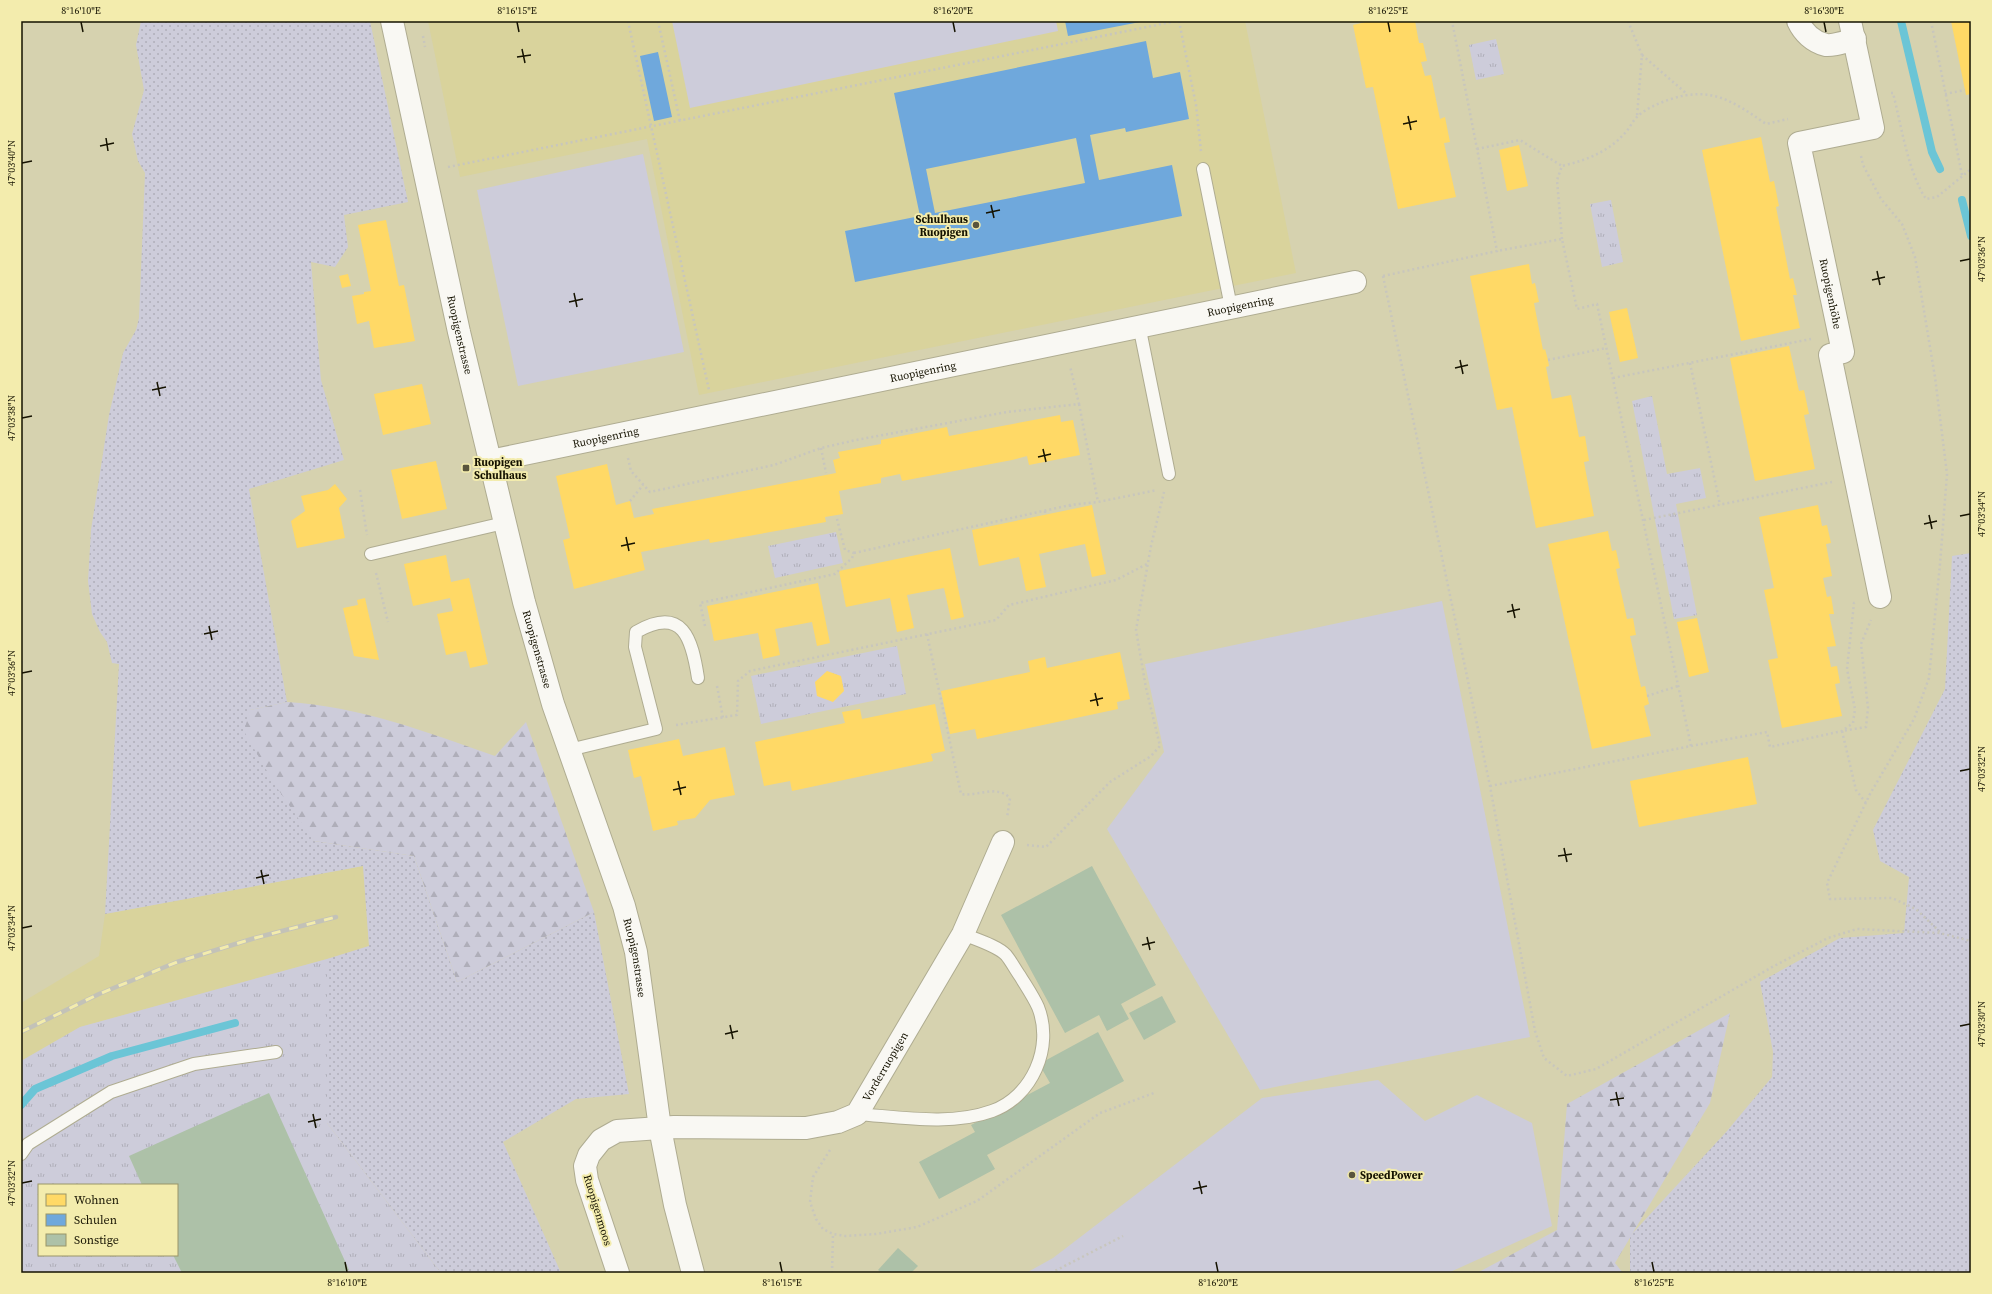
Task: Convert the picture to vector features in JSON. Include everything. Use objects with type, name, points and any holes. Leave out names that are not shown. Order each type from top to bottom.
[{"type":"street","name":"Ruopigenstrasse","points":[[392,21],[459,332],[504,523],[544,673],[569,750],[624,906],[634,946],[660,1128],[675,1205],[693,1273]]},
{"type":"street","points":[[1798,21],[1803,32],[1814,40],[1827,45],[1853,30],[1873,128],[1799,143]]},
{"type":"street","name":"Ruopigenhöhe","points":[[1799,143],[1842,352],[1830,355],[1880,597]]},
{"type":"street","name":"Ruopigenring","points":[[490,460],[1139,325],[1355,282]]},
{"type":"street","name":"Vorderruopigen","points":[[857,1114],[963,934],[1003,842]]},
{"type":"street","points":[[660,1128],[806,1128],[832,1123],[857,1114]]},
{"type":"street","name":"Ruopigenmoos","points":[[618,1273],[587,1180],[585,1166],[590,1155],[601,1140],[618,1131],[660,1128]]},
{"type":"lane","points":[[1203,169],[1231,307]]},
{"type":"lane","points":[[1139,325],[1169,474]]},
{"type":"lane","points":[[371,554],[504,523]]},
{"type":"lane","points":[[569,750],[656,729],[635,647],[636,632],[649,625],[667,623],[679,626],[688,636],[694,652],[698,678]]},
{"type":"lane","points":[[857,1114],[956,1120],[993,1111],[1007,1104],[1019,1094],[1037,1069],[1044,1038],[1038,1007],[1006,955],[963,934]]},
{"type":"lane","points":[[21,1154],[28,1144],[111,1092],[194,1064],[276,1052]]},
{"type":"path","points":[[628,21],[710,391]]},
{"type":"path","points":[[658,21],[680,121]]},
{"type":"path","points":[[444,168],[1178,21],[1196,105],[1203,169]]},
{"type":"path","points":[[1452,21],[1497,251]]},
{"type":"path","points":[[1628,21],[1642,55],[1687,94]]},
{"type":"path","points":[[1930,21],[1962,175]]},
{"type":"path","points":[[1637,116],[1642,55]]},
{"type":"path","points":[[1946,94],[1965,90]]},
{"type":"path","points":[[1477,149],[1520,140],[1562,166],[1580,162],[1604,152],[1625,133],[1637,116],[1657,104],[1687,94],[1703,93],[1738,105],[1766,124],[1793,118],[1799,143]]},
{"type":"path","points":[[1867,98],[1893,93],[1913,170],[1920,190],[1926,199],[1937,198],[1962,175],[1971,169]]},
{"type":"path","points":[[1856,132],[1863,165],[1881,199],[1902,224],[1915,257],[1935,377],[1946,474],[1940,564],[1929,678],[1914,719],[1866,803],[1827,883],[1830,899],[1892,898],[1916,910],[1940,933]]},
{"type":"path","points":[[1562,166],[1557,180],[1562,238],[1577,309],[1597,304],[1691,746]]},
{"type":"path","points":[[1562,238],[1383,276],[1490,786],[1535,1031],[1544,1058],[1567,1076],[1596,1069],[1774,966],[1828,938],[1857,929],[1940,933],[1971,941]]},
{"type":"path","points":[[1613,378],[1838,334]]},
{"type":"path","points":[[1064,341],[1079,404],[1098,502]]},
{"type":"path","points":[[1548,360],[1606,348]]},
{"type":"path","points":[[1690,363],[1720,505]]},
{"type":"path","points":[[622,433],[631,471],[650,492],[774,465],[821,448],[856,440],[1007,412],[1079,404]]},
{"type":"path","points":[[821,448],[826,473]]},
{"type":"path","points":[[1644,520],[1855,477]]},
{"type":"path","points":[[630,502],[643,485]]},
{"type":"path","points":[[837,519],[845,550],[854,552],[1070,505],[1098,502],[1164,489],[1136,630],[1146,688],[1160,746],[1151,756],[1110,782],[1046,847],[1003,842],[1010,798],[1005,793],[992,791],[969,796],[961,794],[927,634]]},
{"type":"path","points":[[706,632],[700,603],[835,574],[852,558],[854,552]]},
{"type":"path","points":[[656,729],[737,715],[738,681],[750,671],[996,620],[1009,605],[1116,580],[1149,563]]},
{"type":"path","points":[[1842,731],[1853,723],[1854,708],[1847,669],[1854,603],[1880,597]]},
{"type":"path","points":[[1490,786],[1767,732],[1770,747],[1866,727],[1868,708],[1861,644],[1880,597]]},
{"type":"path","points":[[717,683],[723,718]]},
{"type":"path","points":[[1647,696],[1678,686]]},
{"type":"path","points":[[1842,731],[1856,790],[1866,803]]},
{"type":"path","points":[[832,1123],[835,1141],[813,1177],[810,1202],[816,1219],[823,1229],[833,1234],[845,1236],[876,1234],[917,1226],[977,1201],[1100,1113],[1154,1093]]},
{"type":"path","points":[[832,1273],[833,1234]]},
{"type":"path","points":[[1051,1273],[1123,1236]]},
{"type":"shaded area","name":"Schulhaus Ruopigen","points":[[428,21],[1245,21],[1296,273],[699,395],[647,139],[460,177]]},
{"type":"shaded area","points":[[363,866],[369,946],[80,1027],[21,1061],[21,1003],[99,956],[105,914]]},
{"type":"green space","points":[[141,21],[370,21],[408,202],[344,215],[348,247],[335,267],[311,262],[321,380],[344,460],[249,489],[287,702],[250,710],[314,841],[414,856],[457,982],[594,912],[629,1094],[576,1099],[503,1142],[561,1273],[441,1273],[327,1123],[327,959],[369,946],[363,866],[105,914],[119,664],[112,663],[107,642],[100,632],[92,614],[88,581],[91,530],[109,415],[123,353],[136,330],[139,318],[145,173],[138,161],[132,134],[144,90],[136,45]]},
{"type":"green space","points":[[672,21],[1056,21],[1058,31],[690,108]]},
{"type":"green space","points":[[1496,39],[1504,74],[1476,80],[1469,45]]},
{"type":"green space","points":[[643,154],[684,352],[518,386],[477,190]]},
{"type":"green space","points":[[1611,200],[1623,262],[1602,267],[1590,204]]},
{"type":"green space","points":[[1652,396],[1667,474],[1700,468],[1706,498],[1676,504],[1697,615],[1674,619],[1632,401]]},
{"type":"green space","points":[[836,532],[843,563],[775,578],[768,546]]},
{"type":"green space","points":[[1971,553],[1971,1273],[1630,1273],[1630,1236],[1727,1131],[1772,1077],[1773,1052],[1760,982],[1840,938],[1904,933],[1909,877],[1880,861],[1873,830],[1945,689],[1952,556]]},
{"type":"green space","points":[[1442,601],[1530,1037],[1260,1090],[1107,829],[1164,752],[1145,664]]},
{"type":"green space","points":[[897,646],[906,694],[761,724],[751,676]]},
{"type":"green space","points":[[287,702],[314,704],[366,715],[418,729],[495,756],[526,722],[594,912],[457,982],[414,856],[314,841],[275,785],[244,731],[250,710]]},
{"type":"green space","points":[[327,959],[327,1123],[441,1273],[21,1273],[21,1061],[80,1027]]},
{"type":"green space","points":[[1730,1013],[1710,1103],[1615,1263],[1623,1273],[1477,1273],[1557,1230],[1567,1104]]},
{"type":"green space","name":"SpeedPower","points":[[1378,1080],[1425,1121],[1477,1095],[1532,1123],[1552,1226],[1448,1273],[1026,1273],[1053,1258],[1262,1098]]},
{"type":"building: Wohnen","points":[[1370,21],[1415,21],[1419,43],[1423,43],[1427,61],[1421,62],[1425,76],[1431,75],[1440,119],[1445,117],[1450,142],[1444,143],[1456,197],[1398,209],[1373,87],[1366,88],[1353,25]]},
{"type":"building: Wohnen","points":[[1951,21],[1971,21],[1971,94],[1966,95]]},
{"type":"building: Wohnen","points":[[1761,137],[1770,182],[1774,181],[1779,206],[1776,207],[1790,279],[1793,278],[1797,295],[1793,295],[1800,328],[1741,341],[1702,150]]},
{"type":"building: Wohnen","points":[[1519,145],[1528,186],[1507,191],[1499,150]]},
{"type":"building: Wohnen","points":[[386,220],[399,286],[404,285],[415,341],[374,348],[369,321],[357,324],[352,296],[371,291],[358,225]]},
{"type":"building: Wohnen","points":[[1529,264],[1532,284],[1535,283],[1539,302],[1534,303],[1543,350],[1545,349],[1548,360],[1549,366],[1546,367],[1552,399],[1571,395],[1579,437],[1585,436],[1589,461],[1584,462],[1594,516],[1536,528],[1512,407],[1497,410],[1470,276]]},
{"type":"building: Wohnen","points":[[348,274],[351,286],[342,288],[339,276]]},
{"type":"building: Wohnen","points":[[1627,308],[1638,358],[1620,362],[1609,312]]},
{"type":"building: Wohnen","points":[[1789,346],[1799,391],[1804,390],[1809,414],[1804,415],[1815,469],[1755,481],[1730,358]]},
{"type":"building: Wohnen","points":[[422,384],[431,424],[383,435],[374,394]]},
{"type":"building: Wohnen","points":[[1060,415],[1061,422],[1073,420],[1080,455],[1029,465],[1027,456],[902,481],[900,474],[881,478],[881,483],[839,491],[843,514],[825,517],[826,522],[710,543],[709,539],[641,552],[645,570],[574,589],[563,540],[570,538],[556,476],[607,464],[616,505],[630,501],[634,518],[654,514],[652,509],[836,473],[833,460],[840,458],[838,452],[881,444],[881,440],[947,427],[949,436]]},
{"type":"building: Wohnen","points":[[436,461],[447,509],[402,519],[391,470]]},
{"type":"building: Wohnen","points":[[335,484],[347,499],[339,508],[345,538],[297,548],[291,521],[305,511],[301,496],[328,490]]},
{"type":"building: Wohnen","points":[[1092,505],[1106,574],[1092,577],[1085,544],[1039,554],[1046,587],[1026,591],[1019,557],[979,566],[972,530]]},
{"type":"building: Wohnen","points":[[1818,505],[1822,526],[1827,525],[1831,543],[1826,544],[1832,576],[1823,578],[1827,597],[1831,596],[1834,614],[1829,614],[1836,646],[1827,647],[1831,667],[1837,666],[1840,683],[1835,684],[1842,716],[1782,728],[1768,660],[1778,658],[1764,590],[1774,588],[1759,517]]},
{"type":"building: Wohnen","points":[[1608,531],[1612,551],[1616,550],[1620,568],[1616,569],[1627,619],[1633,618],[1636,635],[1630,636],[1641,687],[1645,686],[1649,704],[1644,706],[1651,736],[1592,749],[1548,544]]},
{"type":"building: Wohnen","points":[[950,548],[964,617],[951,620],[944,588],[907,595],[914,628],[897,632],[890,598],[846,607],[839,571]]},
{"type":"building: Wohnen","points":[[446,555],[451,582],[469,578],[488,664],[470,668],[466,651],[446,655],[437,614],[453,611],[450,598],[413,606],[404,564]]},
{"type":"building: Wohnen","points":[[818,583],[830,643],[817,646],[812,622],[775,629],[780,655],[763,659],[758,633],[714,641],[707,606]]},
{"type":"building: Wohnen","points":[[365,598],[379,660],[354,656],[343,608],[358,605],[357,600]]},
{"type":"building: Wohnen","points":[[1697,618],[1709,672],[1689,677],[1677,622]]},
{"type":"building: Wohnen","points":[[1120,652],[1130,699],[1117,702],[1118,709],[977,739],[975,729],[950,734],[941,691],[1030,672],[1028,661],[1045,657],[1047,668]]},
{"type":"building: Wohnen","points":[[827,671],[841,676],[844,691],[833,702],[817,696],[815,682]]},
{"type":"building: Wohnen","points":[[935,704],[945,751],[931,754],[933,761],[792,791],[790,781],[764,786],[755,742],[845,723],[842,712],[860,709],[862,719]]},
{"type":"building: Wohnen","points":[[679,739],[683,756],[725,747],[735,795],[710,800],[695,818],[677,821],[678,825],[653,831],[641,776],[634,778],[628,750]]},
{"type":"building: Wohnen","points":[[1748,757],[1757,804],[1639,827],[1630,781]]},
{"type":"building: Schulen","points":[[1065,21],[1140,21],[1140,22],[1068,36]]},
{"type":"building: Schulen","points":[[1146,41],[1153,78],[1180,72],[1189,119],[1126,132],[1125,128],[1090,135],[1099,180],[1172,165],[1182,216],[855,282],[845,231],[920,216],[894,93]],"holes":[[[1076,138],[1085,183],[935,213],[926,169]]]},
{"type":"building: Schulen","points":[[658,52],[672,117],[654,121],[640,56]]},
{"type":"building: Sonstige","points":[[1092,866],[1156,985],[1121,1004],[1129,1019],[1107,1031],[1099,1015],[1065,1033],[1001,915]]},
{"type":"building: Sonstige","points":[[1162,996],[1176,1022],[1144,1040],[1129,1013]]},
{"type":"building: Sonstige","points":[[1098,1032],[1124,1081],[987,1155],[995,1169],[939,1199],[919,1162],[975,1132],[971,1125],[1050,1083],[1039,1064]]},
{"type":"building: Sonstige","points":[[269,1093],[349,1270],[341,1273],[182,1273],[174,1256],[178,1256],[178,1184],[142,1184],[129,1156]]},
{"type":"building: Sonstige","points":[[898,1248],[918,1266],[911,1273],[882,1273],[878,1270]]},
{"type":"waterway","points":[[1901,21],[1932,152],[1940,169]]},
{"type":"waterway","points":[[1962,200],[1971,236]]},
{"type":"waterway","points":[[21,1105],[35,1089],[112,1056],[235,1023]]},
{"type":"railway","points":[[21,1032],[99,994],[177,962],[255,938],[336,917]]},
{"type":"place","name":"Schulhaus Ruopigen","points":[[976,225]]},
{"type":"place","name":"Ruopigen Schulhaus","points":[[466,468]]},
{"type":"place","name":"SpeedPower","points":[[1352,1175]]}]
